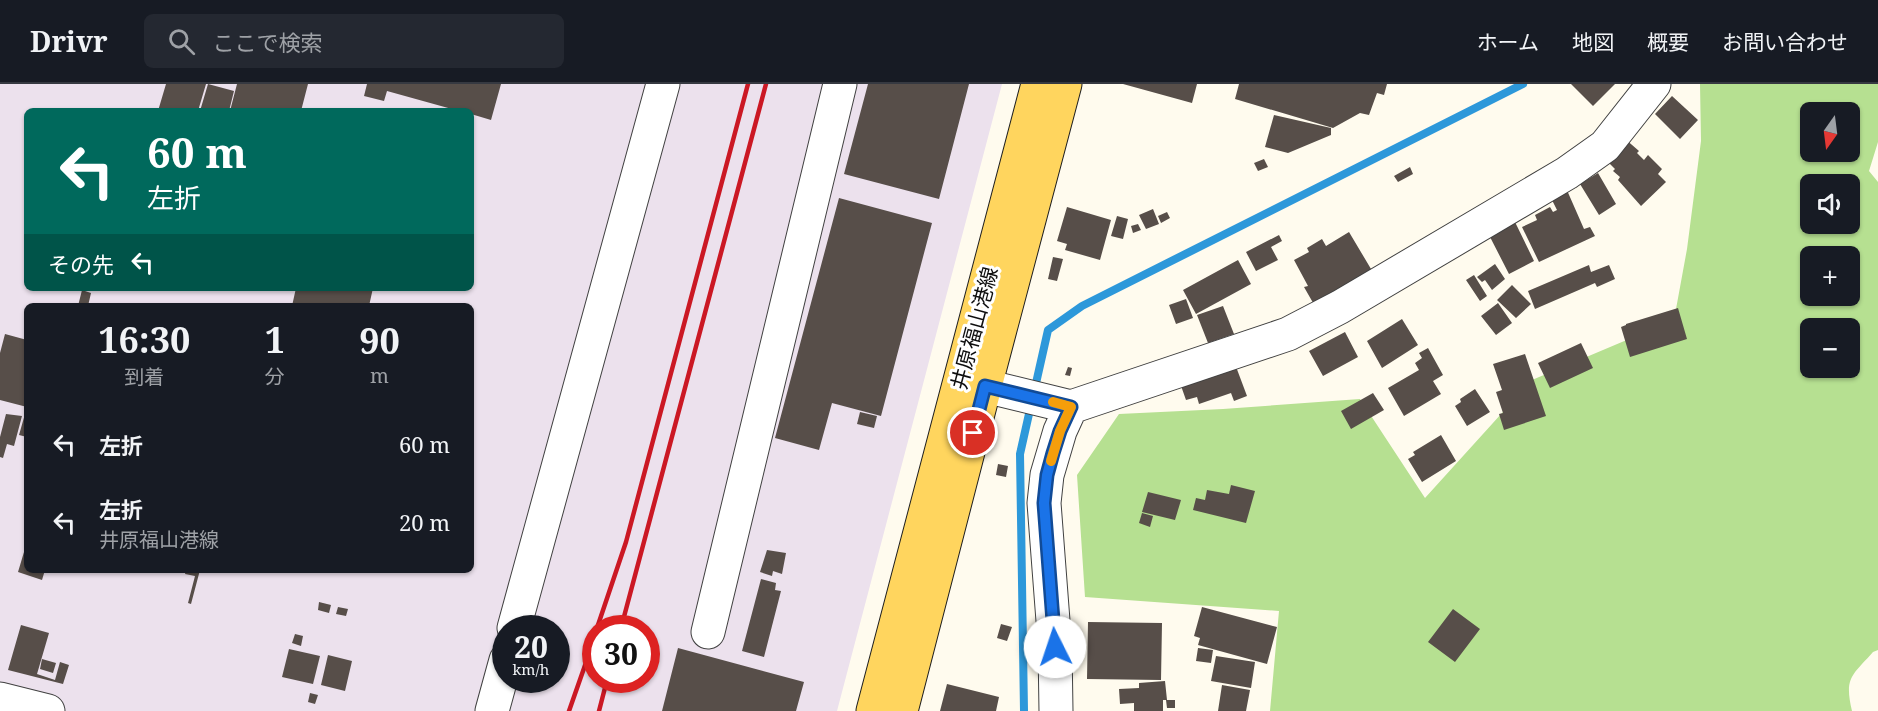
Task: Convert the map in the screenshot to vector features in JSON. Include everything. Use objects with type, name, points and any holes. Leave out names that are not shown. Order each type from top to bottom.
[{"type":"main road","name":"井原福山港線","points":[[873,711],[1038,84]]},
{"type":"main road","name":"井原福山港線","points":[[901,711],[1065,84]]},
{"type":"street","points":[[518,615],[663,84]]},
{"type":"street","points":[[708,632],[840,84]]},
{"type":"street","points":[[985,386],[1064,405],[1288,334],[1340,307],[1567,173],[1605,146],[1654,84]]},
{"type":"street","points":[[1056,711],[1055,647],[1044,503],[1047,475],[1060,431],[1064,405]]},
{"type":"street","points":[[492,711],[497,693]]},
{"type":"street","points":[[0,699],[48,711]]},
{"type":"shaded area","points":[[0,84],[1002,84],[837,711],[0,711]]},
{"type":"green space","points":[[1700,84],[1878,84],[1878,142],[1869,171],[1878,182],[1878,650],[1873,652],[1852,678],[1849,691],[1852,711],[1270,711],[1279,611],[1085,597],[1077,475],[1119,414],[1360,399],[1425,498],[1532,380],[1674,320],[1687,249],[1701,141]]},
{"type":"building","points":[[166,84],[206,84],[199,108],[159,108]]},
{"type":"building","points":[[208,84],[234,91],[230,108],[201,108]]},
{"type":"building","points":[[237,84],[308,84],[302,108],[231,108]]},
{"type":"building","points":[[367,84],[501,84],[491,120],[474,115],[474,108],[448,108],[387,91],[384,101],[364,96]]},
{"type":"building","points":[[868,84],[969,84],[939,199],[844,174]]},
{"type":"building","points":[[1123,84],[1197,84],[1192,103]]},
{"type":"building","points":[[1239,84],[1387,84],[1384,95],[1377,93],[1369,115],[1360,113],[1333,128],[1235,99]]},
{"type":"building","points":[[1571,84],[1615,84],[1593,106]]},
{"type":"building","points":[[1672,96],[1698,120],[1680,139],[1655,114]]},
{"type":"building","points":[[1274,115],[1331,128],[1331,135],[1288,153],[1265,147]]},
{"type":"building","points":[[1624,138],[1639,151],[1637,153],[1644,160],[1648,155],[1662,169],[1658,174],[1666,182],[1641,206],[1618,180],[1620,177],[1607,161]]},
{"type":"building","points":[[1264,159],[1268,167],[1258,171],[1254,163]]},
{"type":"building","points":[[1410,167],[1413,174],[1398,182],[1394,176]]},
{"type":"building","points":[[1598,173],[1616,204],[1599,215],[1580,184]]},
{"type":"building","points":[[1566,188],[1584,229],[1590,227],[1595,236],[1539,262],[1522,227],[1537,220],[1535,215],[1550,207],[1553,212],[1557,210],[1550,196]]},
{"type":"building","points":[[839,198],[932,223],[881,416],[832,403],[819,450],[775,438]]},
{"type":"building","points":[[1067,207],[1111,220],[1100,260],[1065,250],[1067,244],[1057,241]]},
{"type":"building","points":[[1153,209],[1159,224],[1146,229],[1139,215]]},
{"type":"building","points":[[1167,212],[1170,218],[1161,223],[1158,216]]},
{"type":"building","points":[[1117,216],[1128,219],[1123,239],[1111,236]]},
{"type":"building","points":[[1515,222],[1534,261],[1509,274],[1489,235]]},
{"type":"building","points":[[1138,224],[1141,230],[1133,233],[1131,226]]},
{"type":"building","points":[[1349,232],[1374,274],[1316,308],[1304,287],[1308,286],[1294,260],[1309,252],[1307,248],[1322,239],[1326,246]]},
{"type":"building","points":[[1279,235],[1282,241],[1271,247],[1278,260],[1256,271],[1246,252]]},
{"type":"building","points":[[1053,257],[1063,259],[1057,281],[1048,279]]},
{"type":"building","points":[[1238,260],[1251,284],[1196,314],[1183,290]]},
{"type":"building","points":[[1495,264],[1505,279],[1492,290],[1485,280],[1482,282],[1477,277]]},
{"type":"building","points":[[1589,265],[1591,272],[1609,265],[1615,279],[1597,287],[1595,283],[1535,309],[1528,291]]},
{"type":"building","points":[[1474,275],[1487,296],[1480,301],[1466,280]]},
{"type":"building","points":[[1512,285],[1531,304],[1516,318],[1497,300]]},
{"type":"building","points":[[82,291],[91,293],[89,303],[79,303]]},
{"type":"building","points":[[295,291],[372,291],[370,303],[293,303]]},
{"type":"building","points":[[1186,299],[1193,318],[1176,324],[1169,305]]},
{"type":"building","points":[[1498,303],[1512,323],[1496,335],[1481,316]]},
{"type":"building","points":[[1223,306],[1234,334],[1208,343],[1197,315]]},
{"type":"building","points":[[1678,308],[1687,339],[1630,357],[1621,327]]},
{"type":"building","points":[[1402,319],[1418,345],[1382,368],[1367,341]]},
{"type":"building","points":[[1345,332],[1358,357],[1323,376],[1309,351]]},
{"type":"building","points":[[5,334],[24,339],[24,406],[0,400],[0,353]]},
{"type":"building","points":[[1581,343],[1593,368],[1550,388],[1538,363]]},
{"type":"building","points":[[1428,348],[1443,375],[1433,381],[1441,394],[1404,416],[1388,388],[1419,370],[1415,363],[1422,358],[1419,353]]},
{"type":"building","points":[[1525,354],[1546,416],[1504,430],[1499,414],[1503,413],[1496,392],[1502,390],[1493,364]]},
{"type":"building","points":[[1235,364],[1247,396],[1234,401],[1231,393],[1199,404],[1197,397],[1186,400],[1180,383]]},
{"type":"building","points":[[1068,367],[1072,368],[1070,376],[1065,375]]},
{"type":"building","points":[[1475,389],[1490,412],[1467,426],[1455,406],[1461,402],[1460,399]]},
{"type":"building","points":[[1373,393],[1384,410],[1351,429],[1341,411]]},
{"type":"building","points":[[860,412],[877,416],[874,428],[857,424]]},
{"type":"building","points":[[6,414],[22,416],[14,446],[7,444],[3,458],[0,457],[0,437]]},
{"type":"building","points":[[24,418],[24,436],[19,435]]},
{"type":"building","points":[[1441,435],[1456,461],[1422,482],[1408,459],[1415,455],[1413,452]]},
{"type":"building","points":[[998,464],[1008,466],[1006,477],[996,475]]},
{"type":"building","points":[[1231,485],[1255,491],[1246,523],[1193,510],[1196,498],[1205,500],[1207,490],[1229,494]]},
{"type":"building","points":[[1148,492],[1181,500],[1175,520],[1142,512]]},
{"type":"building","points":[[1142,513],[1153,516],[1150,527],[1139,523]]},
{"type":"building","points":[[767,550],[786,553],[782,574],[773,571],[772,576],[760,572]]},
{"type":"building","points":[[24,552],[24,573],[44,573],[42,580],[18,572]]},
{"type":"building","points":[[199,573],[191,604],[188,603],[195,576],[185,574]]},
{"type":"building","points":[[761,579],[776,583],[775,590],[781,591],[764,657],[742,651]]},
{"type":"building","points":[[319,602],[331,605],[329,613],[318,610]]},
{"type":"building","points":[[338,607],[348,609],[346,616],[336,614]]},
{"type":"building","points":[[1202,607],[1277,627],[1267,664],[1198,645],[1200,638],[1194,636]]},
{"type":"building","points":[[1453,609],[1480,629],[1455,662],[1428,642]]},
{"type":"building","points":[[1088,622],[1162,623],[1161,680],[1087,679]]},
{"type":"building","points":[[1001,624],[1012,627],[1007,641],[997,638]]},
{"type":"building","points":[[21,625],[49,633],[37,674],[55,680],[60,662],[69,665],[63,684],[8,670]]},
{"type":"building","points":[[295,634],[303,636],[301,646],[292,643]]},
{"type":"building","points":[[678,648],[804,682],[796,711],[662,711]]},
{"type":"building","points":[[1198,648],[1213,650],[1211,663],[1196,661]]},
{"type":"building","points":[[289,649],[320,656],[313,684],[282,677]]},
{"type":"building","points":[[328,655],[352,661],[345,691],[321,685]]},
{"type":"building","points":[[1216,656],[1255,662],[1251,688],[1211,681]]},
{"type":"building","points":[[42,659],[56,663],[53,673],[40,669]]},
{"type":"building","points":[[1165,681],[1167,700],[1163,700],[1163,711],[1134,711],[1134,703],[1120,704],[1119,689],[1139,688],[1139,683]]},
{"type":"building","points":[[947,684],[999,697],[996,711],[940,711]]},
{"type":"building","points":[[1222,685],[1250,690],[1246,711],[1218,711]]},
{"type":"building","points":[[310,693],[318,695],[315,704],[308,702]]},
{"type":"building","points":[[1166,700],[1175,700],[1175,708],[1167,708]]},
{"type":"waterway","points":[[1034,392],[1048,330],[1082,306],[1523,84]]},
{"type":"waterway","points":[[1024,711],[1020,454],[1031,405]]},
{"type":"railway","points":[[601,615],[626,542],[748,84]]},
{"type":"railway","points":[[624,615],[766,84]]},
{"type":"railway","points":[[569,711],[582,674]]},
{"type":"railway","points":[[599,711],[604,693]]},
{"type":"slow traffic","points":[[1051,461],[1060,431],[1071,407],[1053,402]]},
{"type":"route","points":[[973,433],[985,386],[1071,407],[1053,453],[1047,475],[1044,503],[1055,647]]}]
